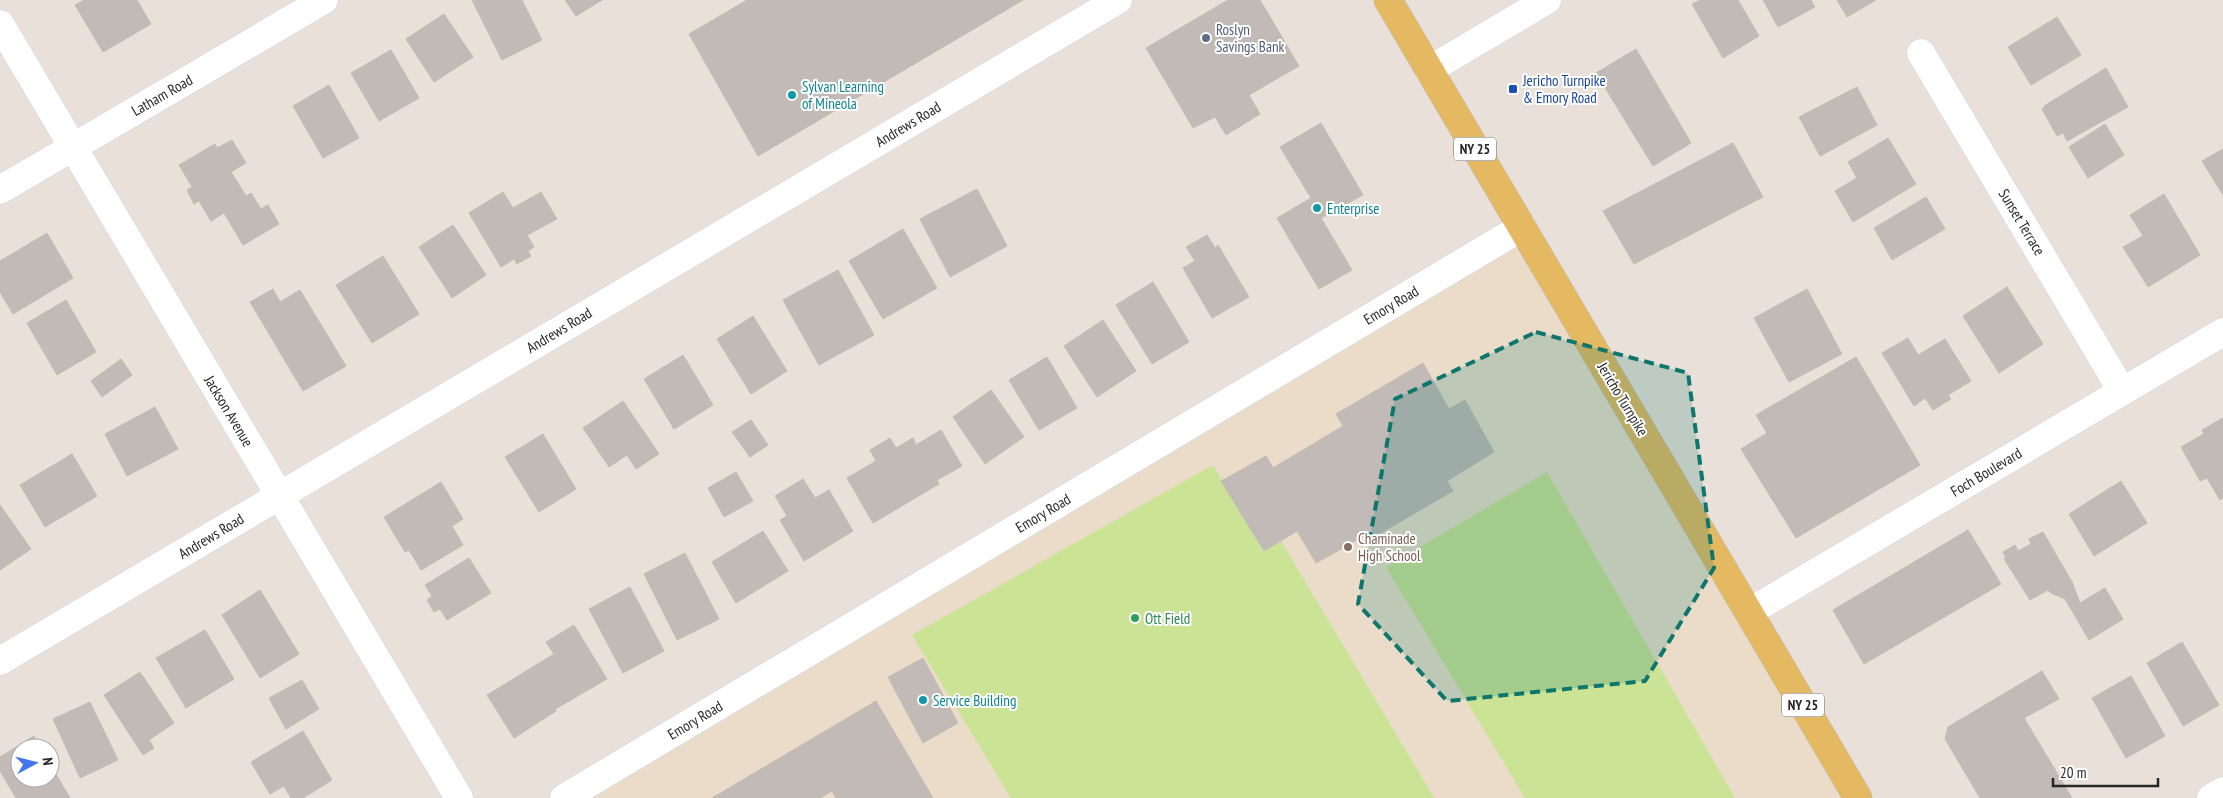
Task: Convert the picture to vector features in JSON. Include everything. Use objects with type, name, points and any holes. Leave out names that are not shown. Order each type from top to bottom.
[{"type":"main road","name":"Jericho Turnpike","points":[[1388,0],[1858,798]]},
{"type":"street","name":"Latham Road","points":[[0,190],[324,0]]},
{"type":"street","name":"Andrews Road","points":[[0,661],[1118,0]]},
{"type":"street","points":[[1429,70],[1547,0]]},
{"type":"street","name":"Jackson Avenue","points":[[0,24],[459,798]]},
{"type":"street","name":"Sunset Terrace","points":[[1922,53],[2122,391]]},
{"type":"street","name":"Emory Road","points":[[564,798],[1522,227]]},
{"type":"street","name":"Foch Boulevard","points":[[1749,612],[2223,332]]},
{"type":"street","points":[[2211,798],[2223,791]]},
{"type":"highlighted area","points":[[1536,332],[1688,373],[1714,568],[1645,681],[1447,701],[1358,604],[1395,399]]},
{"type":"shaded area","name":"Chaminade High School","points":[[1522,227],[1858,798],[564,798]]},
{"type":"green space","name":"Ott Field","points":[[1213,465],[1263,551],[1281,541],[1434,798],[1011,798],[912,635]]},
{"type":"green space","points":[[1547,472],[1735,798],[1525,798],[1386,567]]},
{"type":"building","points":[[84,0],[137,0],[151,24],[103,52],[75,5]]},
{"type":"building","points":[[472,0],[522,0],[542,40],[502,60]]},
{"type":"building","points":[[565,0],[602,0],[576,16]]},
{"type":"building","name":"Sylvan Learning of Mineola","points":[[747,0],[1023,0],[758,156],[689,34]]},
{"type":"building","points":[[1228,0],[1260,0],[1299,66],[1249,95],[1260,114],[1226,135],[1215,117],[1193,128],[1146,48]]},
{"type":"building","points":[[1700,0],[1738,0],[1759,36],[1723,58],[1692,4]]},
{"type":"building","points":[[1763,0],[1811,0],[1815,7],[1778,27]]},
{"type":"building","points":[[1837,0],[1876,0],[1847,17]]},
{"type":"building","points":[[444,14],[473,57],[434,82],[406,39]]},
{"type":"building","points":[[2057,17],[2081,55],[2031,85],[2008,47]]},
{"type":"building","points":[[1636,49],[1691,143],[1653,166],[1596,73]]},
{"type":"building","points":[[391,50],[419,98],[379,121],[351,73]]},
{"type":"building","points":[[2106,68],[2128,107],[2067,141],[2063,133],[2057,136],[2042,109],[2044,106]]},
{"type":"building","points":[[329,85],[359,138],[323,158],[293,106]]},
{"type":"building","points":[[1857,87],[1877,125],[1820,156],[1799,117]]},
{"type":"building","name":"Enterprise","points":[[1321,123],[1363,195],[1321,218],[1352,270],[1319,289],[1277,218],[1311,198],[1280,147]]},
{"type":"building","points":[[2105,124],[2124,155],[2088,178],[2069,147]]},
{"type":"building","points":[[1888,138],[1916,184],[1853,222],[1835,191],[1857,178],[1848,162]]},
{"type":"building","points":[[232,140],[246,163],[231,172],[246,196],[251,193],[261,209],[268,205],[279,224],[243,245],[224,213],[211,221],[199,201],[194,204],[187,190],[192,187],[179,165],[215,144],[217,148]]},
{"type":"building","points":[[1733,143],[1763,197],[1634,264],[1603,211]]},
{"type":"building","points":[[2223,149],[2223,195],[2202,161]]},
{"type":"building","points":[[977,189],[1007,246],[950,277],[920,219]]},
{"type":"building","points":[[503,192],[513,208],[541,192],[557,219],[527,235],[534,247],[528,251],[531,256],[517,264],[514,259],[501,267],[469,213]]},
{"type":"building","points":[[2164,194],[2200,255],[2148,287],[2123,247],[2143,236],[2130,215]]},
{"type":"building","points":[[1926,197],[1945,229],[1892,260],[1874,228]]},
{"type":"building","points":[[453,225],[486,275],[452,298],[419,247]]},
{"type":"building","points":[[903,229],[937,288],[883,319],[849,261]]},
{"type":"building","points":[[47,233],[73,278],[13,314],[0,292],[0,261]]},
{"type":"building","points":[[1207,235],[1215,248],[1218,245],[1249,297],[1212,318],[1183,268],[1195,261],[1186,247]]},
{"type":"building","points":[[383,256],[419,314],[372,343],[336,285]]},
{"type":"building","points":[[838,270],[874,335],[819,365],[783,300]]},
{"type":"building","points":[[1153,282],[1189,342],[1152,364],[1116,305]]},
{"type":"building","points":[[2007,287],[2043,344],[1999,373],[1963,316]]},
{"type":"building","points":[[273,289],[280,302],[300,290],[346,366],[303,391],[250,302]]},
{"type":"building","points":[[1807,289],[1842,354],[1789,382],[1754,318]]},
{"type":"building","points":[[66,300],[96,352],[57,375],[27,323]]},
{"type":"building","points":[[753,316],[787,371],[751,394],[717,339]]},
{"type":"building","points":[[1103,320],[1136,371],[1097,397],[1064,346]]},
{"type":"building","points":[[1908,338],[1918,355],[1945,339],[1971,381],[1948,395],[1951,399],[1933,410],[1925,398],[1914,406],[1882,353]]},
{"type":"building","points":[[683,355],[713,405],[674,429],[644,379]]},
{"type":"building","points":[[1047,357],[1077,408],[1039,430],[1009,380]]},
{"type":"building","points":[[1856,357],[1920,465],[1796,538],[1741,449],[1767,433],[1756,415]]},
{"type":"building","points":[[121,359],[132,375],[102,397],[91,381]]},
{"type":"building","points":[[1423,363],[1449,409],[1465,400],[1494,452],[1447,481],[1453,491],[1367,541],[1364,536],[1316,563],[1297,531],[1264,551],[1221,481],[1266,456],[1273,468],[1343,426],[1336,414]]},
{"type":"building","points":[[991,390],[1024,437],[985,464],[953,417]]},
{"type":"building","points":[[623,401],[659,454],[636,469],[627,455],[609,467],[583,428]]},
{"type":"building","points":[[155,407],[178,449],[127,476],[105,434]]},
{"type":"building","points":[[2223,418],[2223,498],[2220,500],[2207,478],[2200,481],[2181,447],[2204,434],[2202,430]]},
{"type":"building","points":[[751,420],[768,445],[750,457],[732,432]]},
{"type":"building","points":[[941,430],[962,466],[937,480],[939,484],[873,523],[847,478],[876,461],[870,450],[890,438],[896,448],[913,438],[916,445]]},
{"type":"building","points":[[543,434],[576,489],[539,512],[505,457]]},
{"type":"building","points":[[72,454],[97,496],[45,527],[20,485]]},
{"type":"building","points":[[736,472],[753,501],[724,517],[708,488]]},
{"type":"building","points":[[803,479],[815,498],[829,490],[853,531],[804,561],[780,520],[787,516],[775,496]]},
{"type":"building","points":[[2121,481],[2147,523],[2094,556],[2069,514]]},
{"type":"building","points":[[441,482],[463,519],[452,526],[463,545],[421,570],[409,550],[405,552],[384,517]]},
{"type":"building","points":[[0,505],[31,549],[0,570]]},
{"type":"building","points":[[1968,530],[2001,584],[1864,664],[1833,610]]},
{"type":"building","points":[[763,531],[788,571],[736,603],[712,562]]},
{"type":"building","points":[[2043,532],[2072,582],[2080,603],[2105,588],[2123,619],[2089,640],[2065,599],[2048,590],[2030,600],[2004,559],[2006,558],[2003,552],[2015,545],[2018,551],[2031,544],[2029,539]]},
{"type":"building","points":[[685,553],[719,619],[677,640],[644,574]]},
{"type":"building","points":[[469,558],[491,593],[447,620],[440,609],[434,612],[427,600],[432,596],[425,585]]},
{"type":"building","points":[[630,587],[664,651],[623,673],[589,609]]},
{"type":"building","points":[[260,590],[299,654],[260,678],[222,615]]},
{"type":"building","points":[[574,625],[607,679],[555,709],[556,711],[514,738],[487,695],[554,654],[546,642]]},
{"type":"building","points":[[205,630],[234,679],[186,708],[156,658]]},
{"type":"building","points":[[2182,642],[2219,705],[2183,726],[2147,663]]},
{"type":"building","name":"Service Building","points":[[923,658],[958,723],[923,743],[888,677]]},
{"type":"building","points":[[2042,671],[2059,699],[2024,718],[2072,798],[1980,798],[1945,739],[1948,727]]},
{"type":"building","points":[[140,672],[174,723],[149,740],[154,748],[143,755],[104,695]]},
{"type":"building","points":[[2131,676],[2165,736],[2126,758],[2092,698]]},
{"type":"building","points":[[302,680],[319,709],[286,729],[269,698]]},
{"type":"building","points":[[876,701],[933,798],[836,798],[832,791],[820,798],[712,798]]},
{"type":"building","points":[[90,702],[118,760],[80,778],[53,719]]},
{"type":"building","points":[[303,731],[332,780],[303,798],[291,798],[284,786],[270,794],[251,762]]},
{"type":"building","points":[[10,751],[10,788],[0,771],[0,757]]},
{"type":"building","points":[[60,781],[70,798],[16,798],[10,788],[60,788]]},
{"type":"place","name":"Roslyn Savings Bank","points":[[1206,38]]},
{"type":"place","name":"Jericho Turnpike & Emory Road","points":[[1513,89]]},
{"type":"place","name":"Sylvan Learning of Mineola","points":[[792,95]]},
{"type":"place","name":"Enterprise","points":[[1317,208]]},
{"type":"place","name":"Chaminade High School","points":[[1348,547]]},
{"type":"place","name":"Ott Field","points":[[1135,618]]},
{"type":"place","name":"Service Building","points":[[923,700]]}]
